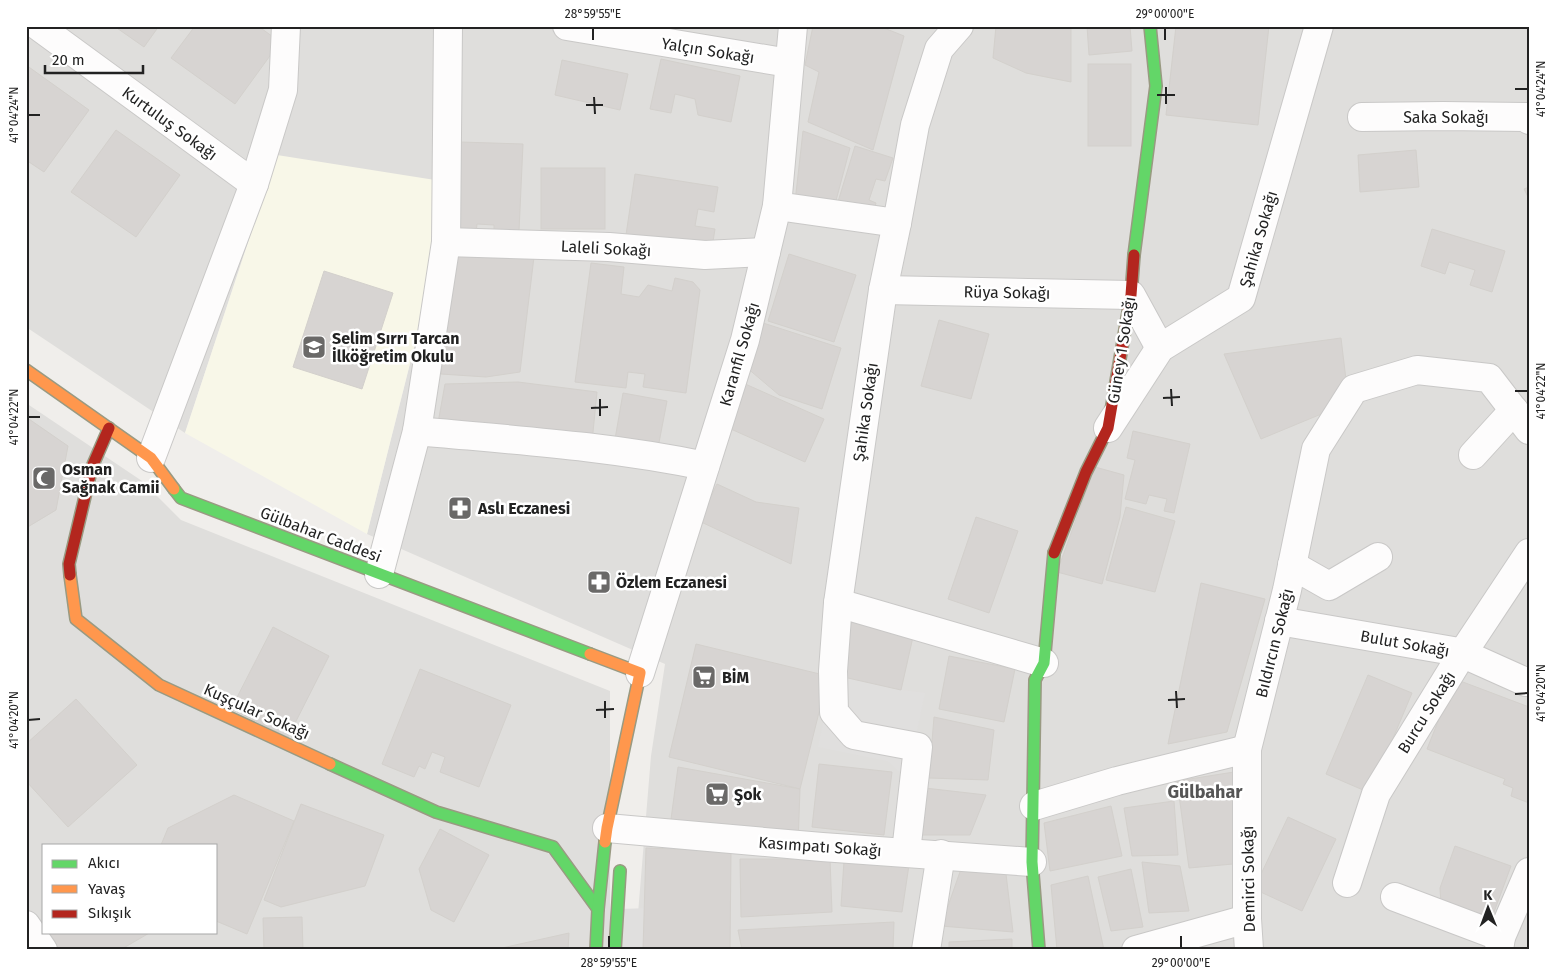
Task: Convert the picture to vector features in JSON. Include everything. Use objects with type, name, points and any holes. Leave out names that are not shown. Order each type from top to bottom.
[{"type":"street","name":"Kurtuluş Sokağı","points":[[38,26],[254,184]]},
{"type":"street","points":[[151,458],[254,184],[282,90],[286,26]]},
{"type":"street","points":[[379,574],[416,431],[446,242],[448,26]]},
{"type":"street","name":"Yalçın Sokağı","points":[[567,26],[789,64]]},
{"type":"street","name":"Karanfil Sokağı","points":[[640,673],[745,340],[777,206],[792,26]]},
{"type":"street","name":"Şahika Sokağı","points":[[906,852],[918,747],[854,735],[834,712],[833,671],[838,603],[882,290],[897,223],[915,125],[939,49],[959,26]]},
{"type":"street","name":"Güney 1 Sokağı","points":[[1034,806],[1036,680],[1044,663],[1053,556],[1086,472],[1108,428],[1131,295],[1134,250],[1156,86],[1150,26]]},
{"type":"street","name":"Şahika Sokağı","points":[[1108,428],[1160,348],[1241,298],[1320,26]]},
{"type":"street","name":"Saka Sokağı","points":[[1362,117],[1444,116],[1526,118],[1529,120]]},
{"type":"street","points":[[777,206],[897,223]]},
{"type":"street","name":"Laleli Sokağı","points":[[446,242],[609,247],[705,255],[766,252]]},
{"type":"street","name":"Rüya Sokağı","points":[[882,290],[1131,295]]},
{"type":"street","points":[[1131,295],[1160,348]]},
{"type":"street","name":"Gülbahar Caddesi","points":[[26,370],[151,458],[181,498],[640,673]]},
{"type":"street","name":"Bıldırcın Sokağı","points":[[1247,749],[1292,565],[1316,449],[1354,389],[1418,370],[1489,378],[1521,420]]},
{"type":"street","points":[[1473,455],[1521,420]]},
{"type":"street","name":"Kuşçular Sokağı","points":[[109,428],[92,467],[69,564],[76,619],[159,685],[436,812],[554,847],[598,909]]},
{"type":"street","points":[[416,431],[570,445],[656,456],[705,466]]},
{"type":"street","name":"Burcu Sokağı","points":[[1347,883],[1376,794],[1462,654],[1529,553]]},
{"type":"street","points":[[1292,565],[1329,586],[1378,557]]},
{"type":"street","points":[[838,603],[1044,663]]},
{"type":"street","name":"Bulut Sokağı","points":[[1279,621],[1462,654],[1526,682]]},
{"type":"street","points":[[596,950],[598,909],[619,825],[619,772],[640,673]]},
{"type":"street","points":[[1039,950],[1032,862],[1034,806],[1117,781],[1247,749]]},
{"type":"street","name":"Demirci Sokağı","points":[[1247,749],[1247,919],[1249,950]]},
{"type":"street","points":[[619,772],[619,825]]},
{"type":"street","name":"Kasımpatı Sokağı","points":[[619,825],[822,847],[1032,862]]},
{"type":"street","points":[[926,950],[941,854]]},
{"type":"street","points":[[615,950],[621,858]]},
{"type":"street","points":[[1395,897],[1500,944],[1529,872]]},
{"type":"street","points":[[1136,950],[1247,919]]},
{"type":"street","points":[[26,925],[44,950]]},
{"type":"shaded area","points":[[26,26],[1529,26],[1529,950],[635,950],[651,756],[665,664],[367,534],[436,261],[277,155],[185,433],[26,327]]},
{"type":"shaded area","name":"Selim Sırrı Tarcan İlköğretim Okulu","points":[[277,155],[435,180],[445,224],[367,534],[185,433]]},
{"type":"shaded area","points":[[26,403],[142,481],[181,520],[610,691],[610,918],[612,950],[26,950]]},
{"type":"shaded area","points":[[833,674],[901,690],[925,693],[907,779],[887,761],[818,747]]},
{"type":"shaded area","points":[[650,908],[651,950],[621,950],[620,909]]},
{"type":"building","points":[[114,26],[159,26],[144,47]]},
{"type":"building","points":[[195,26],[258,26],[280,42],[235,104],[171,58]]},
{"type":"building","points":[[813,26],[879,26],[904,36],[873,150],[808,122],[819,72],[805,65]]},
{"type":"building","points":[[996,26],[1071,26],[1071,82],[1026,73],[993,58]]},
{"type":"building","points":[[1087,26],[1130,26],[1132,51],[1089,55]]},
{"type":"building","points":[[1176,26],[1269,26],[1258,125],[1166,115]]},
{"type":"building","points":[[661,59],[740,76],[731,122],[698,115],[695,99],[675,94],[671,113],[650,109]]},
{"type":"building","points":[[562,60],[628,74],[620,110],[555,95]]},
{"type":"building","points":[[1088,64],[1131,64],[1131,146],[1088,146]]},
{"type":"building","points":[[26,65],[89,110],[44,172],[26,160]]},
{"type":"building","points":[[116,130],[180,175],[136,237],[71,192]]},
{"type":"building","points":[[803,131],[850,148],[834,208],[795,202]]},
{"type":"building","points":[[460,142],[523,144],[519,231],[494,230],[494,225],[477,224],[476,233],[456,232]]},
{"type":"building","points":[[855,146],[893,158],[885,181],[876,179],[869,200],[876,203],[872,216],[837,205]]},
{"type":"building","points":[[1416,150],[1419,187],[1360,192],[1358,155]]},
{"type":"building","points":[[541,168],[605,168],[605,229],[541,229]]},
{"type":"building","points":[[635,174],[718,187],[714,212],[698,209],[695,226],[715,229],[712,248],[626,235]]},
{"type":"building","points":[[1529,187],[1529,199],[1524,189]]},
{"type":"building","points":[[1432,229],[1505,251],[1492,292],[1470,285],[1475,270],[1449,262],[1445,274],[1421,266]]},
{"type":"building","points":[[458,247],[534,257],[520,372],[486,377],[441,374]]},
{"type":"building","points":[[789,254],[856,275],[834,342],[768,321]]},
{"type":"building","points":[[591,263],[624,267],[621,294],[639,297],[648,285],[672,291],[675,278],[693,282],[700,290],[686,393],[643,387],[645,374],[628,372],[626,388],[575,382]]},
{"type":"building","points":[[324,271],[393,293],[362,389],[293,367]]},
{"type":"building","points":[[939,320],[989,334],[971,399],[921,386]]},
{"type":"building","points":[[760,322],[841,348],[822,409],[779,395],[746,367]]},
{"type":"building","points":[[1341,338],[1347,388],[1331,410],[1261,439],[1224,354]]},
{"type":"building","points":[[518,382],[597,392],[592,442],[438,423],[445,384]]},
{"type":"building","points":[[743,383],[824,419],[805,462],[724,426]]},
{"type":"building","points":[[623,393],[667,401],[657,453],[614,445]]},
{"type":"building","name":"Osman Sağnak Camii","points":[[26,417],[68,446],[56,510],[26,528]]},
{"type":"building","points":[[1133,431],[1190,444],[1174,513],[1164,511],[1167,499],[1149,495],[1146,504],[1125,499],[1135,460],[1127,458]]},
{"type":"building","points":[[1095,467],[1124,475],[1120,517],[1102,584],[1057,572]]},
{"type":"building","points":[[717,484],[756,502],[799,508],[791,564],[699,521]]},
{"type":"building","points":[[1126,507],[1175,521],[1155,592],[1106,580]]},
{"type":"building","points":[[976,517],[1018,531],[989,613],[948,599]]},
{"type":"building","points":[[1201,583],[1265,599],[1227,732],[1168,744]]},
{"type":"building","points":[[853,614],[915,628],[901,690],[839,676]]},
{"type":"building","points":[[273,627],[329,656],[288,737],[231,709]]},
{"type":"building","points":[[696,644],[828,676],[800,789],[669,757]]},
{"type":"building","points":[[949,656],[1015,669],[1004,722],[939,709]]},
{"type":"building","points":[[420,669],[511,705],[479,787],[440,772],[445,757],[432,752],[425,769],[419,766],[414,777],[382,764]]},
{"type":"building","points":[[1368,675],[1412,693],[1370,793],[1326,774]]},
{"type":"building","points":[[1455,679],[1529,707],[1529,803],[1511,796],[1513,788],[1503,784],[1505,779],[1427,749]]},
{"type":"building","points":[[76,699],[137,765],[68,827],[26,781],[26,744]]},
{"type":"building","points":[[934,717],[994,730],[988,780],[929,778]]},
{"type":"building","points":[[819,764],[892,772],[884,835],[812,827]]},
{"type":"building","points":[[678,767],[800,789],[798,844],[669,834]]},
{"type":"building","points":[[1234,772],[1233,864],[1189,868],[1177,781]]},
{"type":"building","points":[[925,788],[986,795],[970,835],[918,835]]},
{"type":"building","points":[[234,795],[294,821],[247,934],[218,922],[218,844],[161,844],[168,828]]},
{"type":"building","points":[[1174,801],[1178,855],[1132,856],[1124,808]]},
{"type":"building","points":[[301,804],[384,835],[365,886],[281,907],[264,900]]},
{"type":"building","points":[[1111,806],[1122,856],[1050,871],[1044,823]]},
{"type":"building","points":[[1288,817],[1336,839],[1302,911],[1254,889]]},
{"type":"building","points":[[440,829],[489,855],[454,922],[431,910],[419,869]]},
{"type":"building","points":[[1455,846],[1511,866],[1490,923],[1441,905],[1440,888]]},
{"type":"building","points":[[646,848],[731,851],[730,950],[643,950]]},
{"type":"building","points":[[740,859],[830,859],[832,912],[741,917]]},
{"type":"building","points":[[844,861],[909,865],[902,912],[841,906]]},
{"type":"building","points":[[1142,862],[1180,866],[1189,911],[1149,913]]},
{"type":"building","points":[[961,869],[1006,874],[1013,932],[941,926]]},
{"type":"building","points":[[1131,869],[1143,927],[1111,931],[1098,877]]},
{"type":"building","points":[[1088,876],[1104,950],[1057,950],[1051,885]]},
{"type":"building","points":[[302,917],[303,950],[264,950],[263,918]]},
{"type":"building","points":[[894,922],[893,950],[742,950],[738,930]]},
{"type":"building","points":[[569,933],[568,950],[493,950]]},
{"type":"building","points":[[46,934],[148,934],[120,950],[50,950],[42,936]]},
{"type":"building","points":[[1012,939],[1012,950],[949,950],[949,942]]},
{"type":"traffic: fast","points":[[1134,255],[1156,86],[1150,26]]},
{"type":"traffic: fast","points":[[174,489],[181,498],[590,654]]},
{"type":"traffic: fast","points":[[1039,950],[1032,862],[1035,680],[1044,663],[1054,553]]},
{"type":"traffic: fast","points":[[330,764],[436,812],[553,847],[598,909]]},
{"type":"traffic: fast","points":[[596,950],[605,842]]},
{"type":"traffic: fast","points":[[615,950],[620,871]]},
{"type":"traffic: slow","points":[[26,370],[151,458],[174,489]]},
{"type":"traffic: slow","points":[[70,575],[76,619],[159,685],[330,764]]},
{"type":"traffic: slow","points":[[590,654],[640,673],[605,842]]},
{"type":"traffic: jam","points":[[1054,553],[1086,472],[1108,428],[1131,295],[1134,255]]},
{"type":"traffic: jam","points":[[70,575],[69,564],[92,467],[109,428]]},
{"type":"place","name":"Selim Sırrı Tarcan İlköğretim Okulu","points":[[314,347]]},
{"type":"place","name":"Osman Sağnak Camii","points":[[44,478]]},
{"type":"place","name":"Aslı Eczanesi","points":[[460,508]]},
{"type":"place","name":"Özlem Eczanesi","points":[[599,582]]},
{"type":"place","name":"BİM","points":[[704,677]]},
{"type":"place","name":"Şok","points":[[717,794]]},
{"type":"district","name":"Gülbahar","points":[[1205,792]]}]
